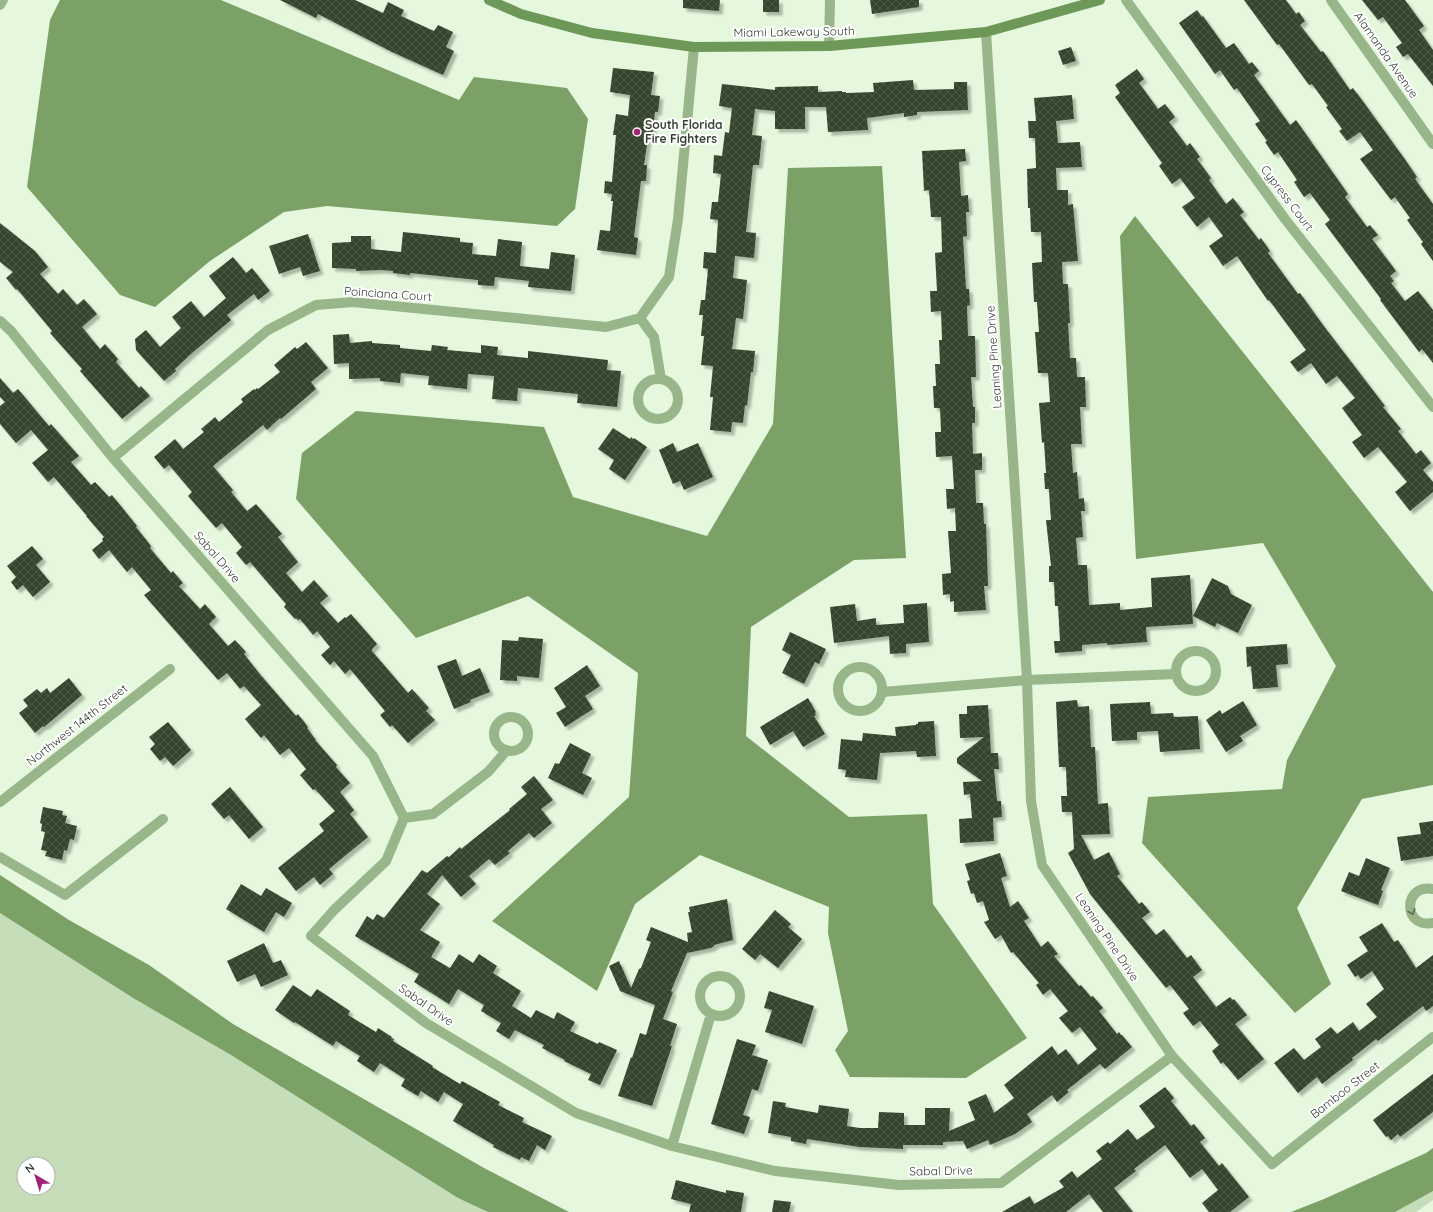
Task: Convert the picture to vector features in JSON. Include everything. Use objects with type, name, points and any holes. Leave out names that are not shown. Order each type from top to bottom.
[{"type":"street","points":[[0,5],[2,0]]},
{"type":"street","name":"Miami Lakeway South","points":[[489,0],[521,14],[592,33],[694,47],[829,46],[986,32],[1100,0]]},
{"type":"street","points":[[829,46],[830,0]]},
{"type":"street","name":"Cypress Court","points":[[1126,0],[1284,219],[1433,407]]},
{"type":"street","name":"Alamanda Avenue","points":[[1331,0],[1433,144]]},
{"type":"street","name":"Leaning Pine Drive","points":[[986,32],[1027,680],[1031,801],[1042,865],[1172,1056],[1272,1164]]},
{"type":"street","points":[[661,379],[654,337],[640,318],[669,277],[678,219],[694,47]]},
{"type":"street","name":"Poinciana Court","points":[[113,458],[268,330],[316,305],[353,302],[606,328],[640,318]]},
{"type":"street","name":"Sabal Drive","points":[[0,321],[11,331],[113,458],[373,756],[404,818],[386,861],[334,910],[311,936],[426,1023],[576,1113],[672,1146],[775,1170],[899,1185],[1001,1183],[1172,1056]]},
{"type":"street","points":[[654,379],[661,379],[667,381],[676,390],[678,402],[673,414],[667,417],[655,419],[648,417],[639,407],[639,393],[647,382],[654,379]]},
{"type":"street","points":[[1193,651],[1206,653],[1214,662],[1216,669],[1216,675],[1210,686],[1198,692],[1186,690],[1181,686],[1177,680],[1176,674],[1178,662],[1187,653],[1193,651]]},
{"type":"street","points":[[863,668],[875,673],[879,678],[882,685],[882,692],[876,704],[871,708],[858,710],[851,709],[841,700],[839,686],[844,674],[850,670],[863,668]]},
{"type":"street","name":"Northwest 144th Street","points":[[0,802],[170,669]]},
{"type":"street","points":[[882,692],[1027,680],[1176,674]]},
{"type":"street","points":[[404,818],[433,814],[488,772],[507,750]]},
{"type":"street","points":[[0,857],[65,895],[164,819]]},
{"type":"street","points":[[1433,890],[1426,888],[1415,893],[1411,898],[1410,904],[1412,916],[1416,920],[1422,923],[1433,923]]},
{"type":"street","points":[[718,976],[730,978],[735,982],[738,988],[740,1000],[738,1006],[734,1011],[723,1016],[711,1014],[702,1005],[700,993],[703,987],[706,982],[718,976]]},
{"type":"street","points":[[672,1146],[711,1014]]},
{"type":"street","name":"Bamboo Street","points":[[1272,1164],[1433,1037]]},
{"type":"shaded area","points":[[60,0],[221,0],[459,100],[474,77],[567,88],[588,119],[575,209],[557,226],[327,206],[284,212],[210,261],[155,307],[120,295],[27,187],[50,20]]},
{"type":"shaded area","points":[[882,166],[906,558],[854,560],[751,627],[746,736],[849,817],[927,814],[933,904],[1027,1038],[966,1078],[850,1077],[835,1050],[848,1031],[828,933],[829,907],[700,855],[635,904],[597,991],[492,921],[629,797],[638,673],[528,596],[416,638],[296,499],[302,453],[356,411],[544,427],[573,497],[707,536],[773,424],[788,168]]},
{"type":"shaded area","points":[[1135,216],[1433,592],[1433,785],[1362,799],[1297,908],[1331,984],[1295,1013],[1142,843],[1148,797],[1282,789],[1287,760],[1336,666],[1263,543],[1136,559],[1120,236]]},
{"type":"shaded area","points":[[0,875],[69,920],[149,965],[233,1024],[484,1168],[569,1212],[488,1212],[458,1198],[231,1055],[133,998],[0,913]]},
{"type":"shaded area","points":[[0,913],[133,998],[231,1055],[458,1198],[488,1212],[0,1212]]},
{"type":"shaded area","points":[[1433,1148],[1433,1191],[1395,1212],[1291,1212],[1324,1199],[1426,1153]]},
{"type":"shaded area","points":[[1433,1191],[1433,1200],[1416,1212],[1395,1212]]},
{"type":"building","points":[[280,0],[355,0],[383,13],[388,2],[404,10],[401,16],[434,31],[438,25],[453,32],[446,47],[454,51],[443,75],[392,52],[318,14],[316,18]]},
{"type":"building","points":[[683,0],[720,0],[719,11],[683,8]]},
{"type":"building","points":[[763,0],[779,0],[779,12],[763,12]]},
{"type":"building","points":[[870,0],[919,0],[919,7],[872,14]]},
{"type":"building","points":[[1244,0],[1286,0],[1296,14],[1299,12],[1305,21],[1300,25],[1321,52],[1323,51],[1350,90],[1353,88],[1362,100],[1417,177],[1415,179],[1433,204],[1433,261],[1421,244],[1423,242],[1407,220],[1410,218],[1395,197],[1391,200],[1360,159],[1373,150],[1360,132],[1347,141],[1339,131],[1342,129],[1326,107],[1328,106],[1312,84],[1309,85]]},
{"type":"building","points":[[1362,0],[1405,0],[1424,26],[1419,30],[1433,50],[1433,86],[1408,54],[1403,57],[1396,47],[1402,43],[1383,17],[1378,20]]},
{"type":"building","points":[[1197,10],[1226,48],[1234,43],[1249,64],[1252,62],[1259,71],[1254,75],[1290,125],[1296,120],[1348,194],[1345,197],[1367,227],[1370,225],[1378,235],[1372,239],[1396,271],[1390,276],[1394,281],[1391,283],[1405,301],[1418,291],[1433,310],[1433,363],[1422,349],[1419,352],[1325,224],[1330,220],[1310,193],[1304,197],[1294,182],[1297,180],[1278,152],[1274,155],[1265,142],[1267,141],[1255,124],[1260,121],[1237,88],[1234,90],[1220,70],[1215,74],[1179,23]]},
{"type":"building","points":[[1071,47],[1076,61],[1063,65],[1058,51]]},
{"type":"building","points":[[613,68],[654,72],[651,95],[660,96],[658,112],[655,112],[652,138],[648,138],[644,165],[647,165],[646,181],[641,181],[634,237],[638,238],[636,255],[597,250],[600,230],[610,231],[613,201],[611,201],[612,194],[604,193],[605,181],[612,182],[616,135],[613,135],[616,114],[628,116],[630,95],[610,92]]},
{"type":"building","points":[[1137,69],[1144,79],[1139,83],[1158,109],[1165,104],[1175,117],[1169,122],[1187,146],[1190,143],[1200,157],[1197,159],[1211,178],[1209,180],[1226,204],[1233,198],[1244,212],[1240,215],[1259,240],[1261,238],[1270,251],[1268,253],[1298,294],[1300,293],[1385,406],[1383,407],[1401,429],[1398,431],[1416,454],[1421,450],[1431,463],[1423,470],[1433,482],[1433,492],[1410,511],[1395,492],[1407,482],[1378,447],[1364,458],[1352,442],[1362,435],[1342,408],[1355,398],[1337,376],[1326,384],[1311,363],[1298,372],[1290,362],[1306,350],[1269,300],[1268,301],[1237,256],[1223,266],[1209,246],[1223,236],[1209,217],[1197,227],[1182,207],[1195,198],[1180,178],[1172,184],[1159,166],[1162,163],[1115,97],[1120,93],[1115,85]]},
{"type":"building","points":[[913,80],[914,90],[954,89],[954,82],[967,82],[968,110],[917,112],[917,115],[904,117],[904,113],[867,118],[868,130],[828,132],[826,107],[805,107],[805,129],[775,129],[775,111],[755,109],[752,135],[762,136],[759,165],[753,165],[746,232],[756,233],[754,258],[735,256],[733,278],[747,280],[743,319],[736,318],[732,349],[755,351],[753,372],[751,372],[747,406],[745,405],[743,423],[732,422],[731,432],[710,430],[713,397],[710,397],[713,366],[701,365],[704,336],[701,336],[703,315],[699,315],[701,300],[705,300],[708,269],[703,268],[704,252],[716,253],[718,220],[710,219],[712,202],[718,202],[721,174],[713,173],[714,155],[722,156],[725,132],[729,133],[732,108],[719,106],[722,84],[775,90],[775,87],[818,86],[818,92],[842,91],[846,93],[874,92],[873,83]]},
{"type":"building","points":[[1072,95],[1074,119],[1056,121],[1058,143],[1080,142],[1082,167],[1056,168],[1057,190],[1068,190],[1068,205],[1073,204],[1078,261],[1062,262],[1063,284],[1068,284],[1070,358],[1076,358],[1077,377],[1085,377],[1086,407],[1080,407],[1082,444],[1071,444],[1073,473],[1077,472],[1079,499],[1084,498],[1085,511],[1081,511],[1083,537],[1076,538],[1078,565],[1087,565],[1089,605],[1120,603],[1120,610],[1152,607],[1151,578],[1190,575],[1193,624],[1146,627],[1147,642],[1082,645],[1082,651],[1055,653],[1054,641],[1060,641],[1058,606],[1055,606],[1054,582],[1049,582],[1049,566],[1051,566],[1046,520],[1051,520],[1049,489],[1045,489],[1044,473],[1046,473],[1044,442],[1042,443],[1039,403],[1050,402],[1048,373],[1038,373],[1035,332],[1039,332],[1037,302],[1034,302],[1032,263],[1042,262],[1041,232],[1031,232],[1030,208],[1028,208],[1027,169],[1036,168],[1035,138],[1029,138],[1028,121],[1036,121],[1034,98]]},
{"type":"building","points":[[965,149],[966,161],[959,162],[961,196],[968,195],[969,212],[966,212],[967,236],[963,237],[966,289],[969,289],[970,305],[967,306],[968,336],[975,336],[976,377],[971,377],[973,407],[975,407],[975,423],[972,423],[973,454],[982,453],[982,470],[975,470],[976,503],[983,503],[984,524],[986,524],[988,586],[984,586],[986,610],[954,612],[954,601],[950,602],[950,594],[943,595],[942,574],[951,573],[948,531],[956,531],[955,508],[947,509],[946,489],[954,489],[952,456],[936,457],[935,432],[941,432],[940,408],[934,408],[933,386],[936,386],[935,364],[940,364],[939,340],[942,340],[941,311],[931,312],[930,291],[937,291],[935,253],[942,252],[941,217],[931,217],[929,190],[924,191],[922,151]]},
{"type":"building","points":[[0,223],[35,251],[48,267],[40,274],[58,294],[63,289],[77,305],[84,299],[97,314],[82,327],[100,349],[105,344],[118,359],[116,362],[139,388],[141,386],[150,396],[122,419],[80,371],[82,369],[50,333],[52,331],[6,278],[13,272],[0,262]]},
{"type":"building","points":[[403,232],[460,238],[460,242],[473,243],[472,254],[496,256],[498,239],[522,242],[520,266],[549,269],[551,252],[575,255],[571,291],[528,287],[529,281],[495,277],[494,286],[478,285],[478,280],[410,273],[410,275],[382,270],[356,271],[356,269],[332,268],[332,243],[351,242],[351,236],[371,236],[371,249],[401,252]]},
{"type":"building","points":[[308,234],[320,271],[303,276],[300,267],[279,274],[269,246]]},
{"type":"building","points":[[233,257],[246,273],[252,268],[270,291],[258,300],[254,294],[227,315],[231,320],[191,354],[175,369],[176,371],[164,381],[136,350],[135,339],[146,330],[160,347],[181,328],[172,317],[191,301],[204,317],[226,298],[209,276]]},
{"type":"building","points":[[349,334],[350,343],[372,341],[372,343],[400,345],[400,348],[431,351],[432,345],[448,347],[447,350],[481,353],[481,345],[498,347],[497,355],[528,358],[528,351],[608,360],[607,370],[621,371],[617,407],[577,403],[578,394],[518,388],[517,401],[492,399],[494,376],[468,374],[467,389],[428,385],[429,376],[401,373],[400,383],[380,381],[380,378],[349,379],[349,363],[334,364],[333,335]]},
{"type":"building","points":[[306,342],[328,368],[311,382],[316,389],[267,430],[263,425],[213,466],[233,490],[231,492],[247,511],[256,504],[282,534],[278,537],[298,562],[286,573],[302,592],[314,580],[328,596],[320,603],[338,623],[351,614],[377,644],[372,651],[408,693],[412,689],[429,708],[426,711],[435,720],[408,743],[392,725],[390,727],[380,715],[385,711],[350,669],[345,674],[334,661],[330,665],[321,655],[330,647],[317,631],[313,635],[300,619],[295,619],[284,607],[286,604],[250,562],[246,565],[236,553],[242,547],[222,523],[216,528],[188,496],[192,492],[169,465],[164,469],[154,457],[175,439],[183,449],[204,432],[201,429],[215,417],[219,422],[243,402],[241,399],[254,389],[258,389],[280,372],[274,365],[295,347],[297,349]]},
{"type":"building","points":[[0,378],[13,393],[18,389],[49,426],[51,424],[79,456],[71,462],[91,485],[95,482],[109,497],[112,495],[137,526],[136,527],[151,546],[150,548],[171,573],[173,571],[183,583],[179,586],[200,609],[205,604],[216,617],[209,624],[228,646],[235,640],[246,652],[244,654],[259,673],[296,716],[298,714],[308,727],[307,728],[315,740],[337,765],[336,767],[350,783],[340,792],[354,810],[350,814],[368,837],[329,869],[333,874],[320,885],[314,877],[296,891],[278,868],[324,831],[319,824],[335,811],[300,775],[306,769],[289,748],[280,755],[264,735],[261,738],[245,719],[261,705],[244,686],[240,689],[227,673],[218,680],[144,595],[151,590],[132,567],[127,572],[109,550],[99,559],[92,550],[103,541],[102,539],[104,537],[54,477],[48,482],[32,463],[48,450],[31,430],[16,443],[0,424],[0,406],[5,402],[0,397]]},
{"type":"building","points":[[613,428],[630,439],[631,437],[633,439],[634,438],[647,447],[625,480],[609,469],[614,460],[598,449]]},
{"type":"building","points":[[673,443],[677,452],[698,443],[713,477],[684,490],[680,481],[673,484],[659,450]]},
{"type":"building","points":[[32,546],[43,559],[36,565],[50,582],[33,597],[23,585],[17,590],[11,582],[16,577],[7,566]]},
{"type":"building","points":[[1212,578],[1228,586],[1231,594],[1252,605],[1238,633],[1217,623],[1215,627],[1193,616]]},
{"type":"building","points":[[927,603],[929,642],[906,644],[906,653],[890,654],[889,636],[834,643],[830,607],[855,604],[857,621],[876,618],[876,625],[904,623],[903,605]]},
{"type":"building","points":[[790,632],[826,649],[819,664],[815,662],[804,684],[782,673],[791,655],[782,650]]},
{"type":"building","points":[[519,637],[543,639],[539,678],[517,676],[517,681],[500,680],[502,640],[518,641]]},
{"type":"building","points":[[1287,644],[1288,664],[1276,665],[1278,687],[1253,689],[1251,666],[1247,667],[1246,647]]},
{"type":"building","points":[[456,659],[462,676],[480,668],[490,692],[470,700],[471,702],[454,709],[437,666]]},
{"type":"building","points":[[587,665],[600,686],[585,696],[593,709],[565,727],[556,713],[566,707],[554,688]]},
{"type":"building","points":[[69,678],[82,695],[35,733],[19,713],[28,706],[23,700],[37,689],[41,693],[47,688],[50,693]]},
{"type":"building","points":[[808,698],[816,712],[816,715],[814,716],[825,734],[803,747],[793,731],[770,745],[760,727]]},
{"type":"building","points":[[1077,700],[1078,707],[1089,706],[1091,747],[1095,747],[1098,804],[1108,803],[1110,834],[1081,835],[1094,860],[1109,852],[1120,874],[1117,876],[1139,904],[1142,902],[1150,912],[1142,918],[1156,935],[1164,929],[1187,958],[1191,955],[1202,970],[1193,977],[1216,1007],[1230,997],[1233,1000],[1234,999],[1247,1015],[1235,1024],[1264,1059],[1238,1080],[1223,1062],[1221,1064],[1212,1051],[1219,1045],[1200,1021],[1193,1026],[1183,1013],[1189,1009],[1170,985],[1166,988],[1090,894],[1068,853],[1074,849],[1072,812],[1062,812],[1061,796],[1067,796],[1066,767],[1059,767],[1056,702]]},
{"type":"building","points":[[1243,701],[1257,725],[1240,736],[1243,741],[1226,752],[1206,720],[1220,710],[1222,714]]},
{"type":"building","points":[[1150,702],[1151,714],[1173,713],[1174,717],[1198,716],[1200,749],[1160,752],[1158,731],[1137,732],[1137,740],[1112,741],[1110,704]]},
{"type":"building","points":[[988,705],[991,753],[998,753],[999,769],[994,769],[997,801],[1001,801],[1002,817],[993,818],[994,841],[960,843],[959,819],[972,818],[970,794],[964,795],[963,782],[982,781],[957,763],[957,758],[984,737],[960,738],[959,714],[967,714],[967,706]]},
{"type":"building","points":[[934,721],[936,756],[917,757],[916,751],[880,753],[877,780],[845,777],[846,770],[838,769],[841,739],[862,741],[863,733],[896,736],[895,727],[916,725],[918,722]]},
{"type":"building","points":[[168,722],[191,750],[173,766],[165,757],[160,761],[150,749],[155,744],[149,737]]},
{"type":"building","points":[[570,743],[591,754],[582,773],[592,778],[583,795],[548,778],[555,763],[559,764]]},
{"type":"building","points":[[534,776],[553,800],[541,809],[552,823],[534,838],[529,833],[508,851],[510,853],[495,865],[489,859],[469,876],[476,884],[461,897],[442,875],[427,894],[440,904],[420,930],[440,942],[431,957],[450,968],[459,954],[473,963],[479,954],[497,966],[493,973],[521,991],[512,1006],[531,1018],[536,1010],[554,1019],[557,1012],[575,1022],[570,1031],[598,1044],[599,1042],[617,1050],[600,1085],[588,1080],[591,1074],[542,1048],[544,1045],[515,1030],[509,1039],[496,1031],[501,1023],[481,1011],[484,1005],[458,989],[449,1004],[414,982],[419,974],[355,936],[367,916],[373,920],[377,914],[384,918],[422,870],[427,873],[447,856],[449,857],[460,847],[461,849],[510,810],[509,809],[527,794],[521,787]]},
{"type":"building","points":[[230,787],[263,827],[249,839],[229,815],[224,819],[211,804]]},
{"type":"building","points":[[43,807],[63,811],[62,815],[67,816],[65,823],[77,826],[74,840],[70,839],[67,851],[64,850],[62,860],[45,856],[47,851],[41,850],[45,832],[41,831],[42,824],[40,823]]},
{"type":"building","points":[[1433,821],[1433,856],[1401,861],[1397,837],[1421,834],[1419,823]]},
{"type":"building","points":[[1000,853],[1007,876],[1001,878],[1010,907],[1018,901],[1029,918],[1024,921],[1041,947],[1048,941],[1058,954],[1054,956],[1079,986],[1081,985],[1091,997],[1093,996],[1103,1008],[1099,1011],[1117,1034],[1119,1032],[1132,1047],[1105,1069],[1100,1064],[1067,1090],[1069,1092],[1057,1102],[1052,1095],[1027,1114],[1032,1122],[1015,1134],[990,1145],[988,1140],[967,1149],[963,1141],[943,1142],[943,1145],[903,1145],[903,1149],[860,1147],[807,1139],[806,1144],[791,1141],[791,1137],[768,1133],[773,1101],[786,1103],[785,1107],[818,1113],[819,1105],[849,1109],[847,1126],[860,1128],[878,1128],[879,1112],[904,1113],[904,1125],[925,1125],[925,1108],[950,1108],[949,1131],[975,1120],[968,1102],[986,1094],[994,1113],[1014,1098],[1004,1085],[1052,1046],[1058,1055],[1066,1049],[1078,1065],[1097,1049],[1080,1027],[1072,1033],[1059,1018],[1068,1011],[1050,989],[1043,995],[1036,985],[1039,983],[1013,952],[1011,953],[1001,935],[995,939],[984,922],[989,920],[983,901],[977,903],[974,893],[971,894],[967,881],[970,880],[965,864]]},
{"type":"building","points":[[1366,858],[1390,868],[1381,890],[1383,891],[1378,905],[1341,891],[1349,872],[1359,876]]},
{"type":"building","points":[[241,884],[261,896],[266,888],[292,903],[284,917],[276,912],[264,932],[226,909]]},
{"type":"building","points":[[727,899],[733,940],[714,945],[711,948],[687,953],[671,991],[673,992],[663,1019],[677,1024],[670,1046],[672,1046],[652,1106],[618,1096],[640,1033],[646,1035],[655,1005],[620,991],[609,966],[619,961],[631,988],[651,942],[646,940],[651,927],[688,942],[687,933],[692,932],[688,912],[690,912],[689,907]]},
{"type":"building","points":[[775,910],[791,924],[788,927],[802,939],[778,968],[760,954],[755,960],[742,949]]},
{"type":"building","points":[[1382,923],[1394,942],[1398,940],[1416,968],[1433,955],[1433,1006],[1426,1011],[1423,1006],[1378,1041],[1376,1039],[1352,1058],[1353,1060],[1322,1084],[1317,1077],[1298,1093],[1274,1063],[1294,1048],[1304,1060],[1321,1047],[1315,1039],[1331,1027],[1337,1034],[1353,1022],[1359,1031],[1377,1017],[1366,1004],[1384,989],[1372,971],[1361,979],[1358,975],[1355,977],[1347,965],[1368,951],[1359,937]]},
{"type":"building","points":[[264,943],[273,963],[281,960],[288,975],[261,987],[255,974],[237,982],[227,961]]},
{"type":"building","points":[[293,985],[311,997],[317,989],[350,1011],[348,1015],[376,1032],[378,1028],[392,1037],[391,1038],[394,1039],[393,1041],[433,1066],[432,1067],[460,1084],[462,1081],[500,1102],[498,1105],[524,1118],[522,1122],[552,1136],[545,1150],[537,1145],[529,1161],[521,1157],[520,1160],[493,1147],[494,1145],[453,1121],[463,1104],[444,1092],[438,1102],[421,1091],[418,1096],[401,1086],[405,1079],[380,1063],[374,1072],[357,1061],[360,1056],[336,1041],[333,1046],[295,1022],[294,1023],[275,1010]]},
{"type":"building","points":[[769,991],[814,1006],[802,1044],[765,1032],[772,1010],[764,1008]]},
{"type":"building","points":[[737,1039],[756,1045],[752,1055],[768,1060],[758,1091],[752,1089],[743,1115],[750,1117],[744,1134],[711,1124]]},
{"type":"building","points":[[1433,1074],[1433,1112],[1400,1137],[1398,1134],[1391,1140],[1388,1136],[1386,1137],[1373,1120]]},
{"type":"building","points":[[1165,1087],[1174,1098],[1171,1101],[1191,1126],[1194,1124],[1205,1138],[1200,1142],[1219,1166],[1222,1163],[1249,1197],[1230,1212],[1209,1212],[1202,1203],[1218,1190],[1202,1169],[1190,1178],[1165,1145],[1134,1169],[1136,1171],[1114,1188],[1133,1212],[1103,1212],[1089,1194],[1066,1212],[1002,1212],[1030,1196],[1034,1204],[1064,1187],[1059,1181],[1072,1171],[1077,1178],[1102,1159],[1096,1151],[1108,1142],[1110,1144],[1128,1129],[1137,1140],[1155,1127],[1139,1106]]},
{"type":"building","points":[[676,1180],[726,1193],[726,1190],[744,1193],[741,1212],[689,1212],[691,1204],[671,1199]]},
{"type":"building","points":[[774,1200],[791,1202],[789,1212],[772,1212]]},
{"type":"place","name":"South Florida Fire Fighters","points":[[637,132]]}]
